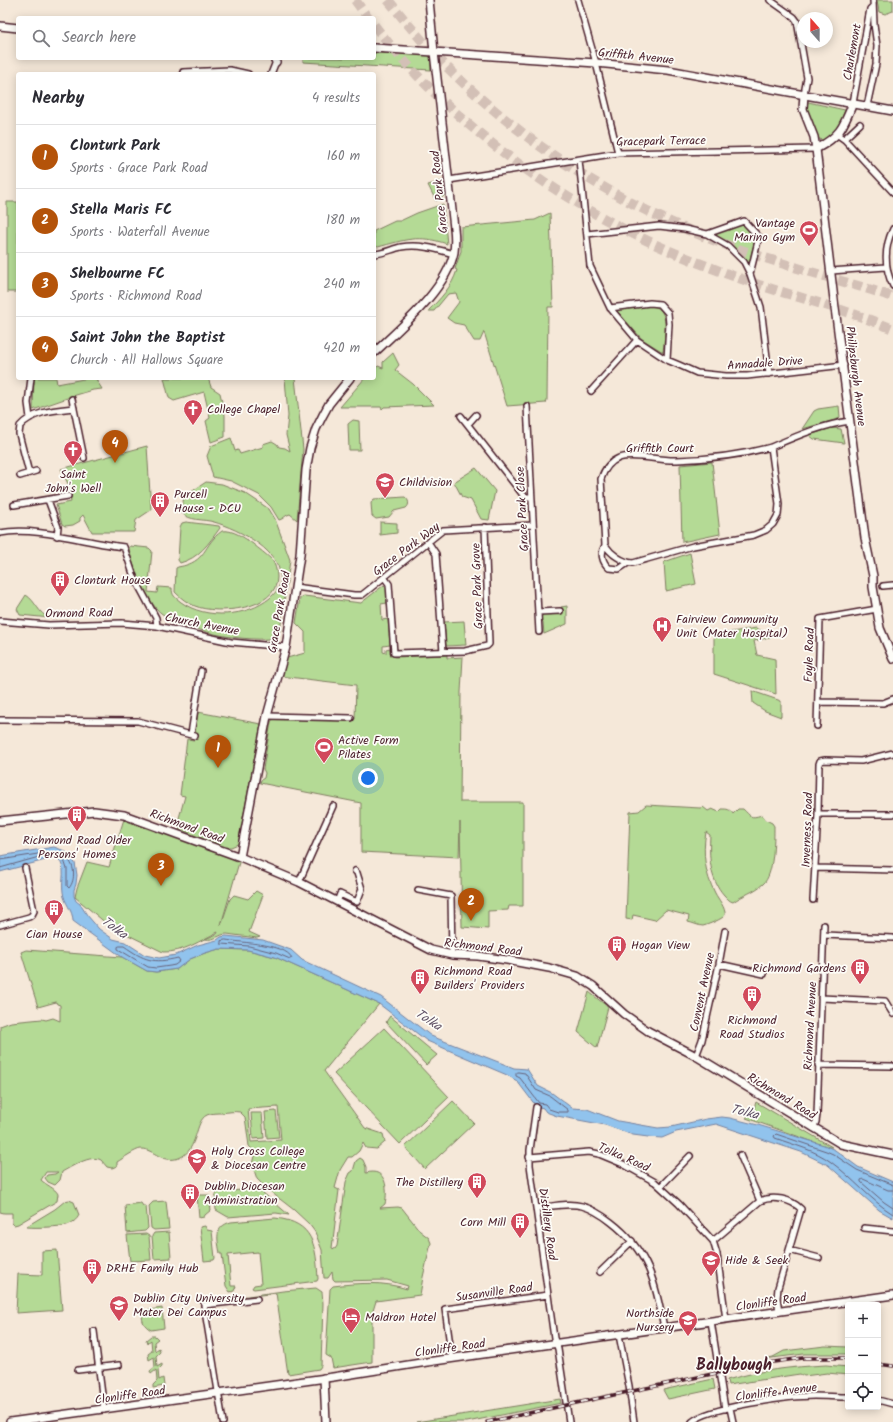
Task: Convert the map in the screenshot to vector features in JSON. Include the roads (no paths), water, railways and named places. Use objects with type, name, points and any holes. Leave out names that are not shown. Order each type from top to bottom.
[{"type":"street","name":"Grace Park Road","points":[[376,351],[412,317],[428,299],[442,278],[454,254],[455,235],[429,0]]},
{"type":"street","points":[[578,0],[596,63],[618,153]]},
{"type":"street","points":[[770,0],[794,17],[797,21],[807,78],[804,94]]},
{"type":"street","name":"Charlemont","points":[[853,103],[870,8],[873,3]]},
{"type":"street","name":"Charlemont","points":[[867,106],[876,64],[877,46],[873,3]]},
{"type":"street","points":[[0,26],[16,28]]},
{"type":"street","name":"Griffith Avenue","points":[[376,48],[596,63],[668,70],[893,111]]},
{"type":"street","points":[[272,72],[276,60]]},
{"type":"street","points":[[184,72],[230,70],[239,72]]},
{"type":"street","name":"Philipsburgh Avenue","points":[[804,94],[803,109],[814,137],[816,149],[865,538],[873,576],[873,587],[880,628],[893,660]]},
{"type":"street","points":[[816,149],[838,134],[847,119],[853,103]]},
{"type":"street","points":[[844,140],[860,124]]},
{"type":"street","points":[[838,134],[893,192]]},
{"type":"street","name":"Gracepark Terrace","points":[[448,180],[618,153],[816,149]]},
{"type":"street","name":"Annadale Drive","points":[[579,160],[590,266],[610,308],[637,340],[667,360],[697,372],[726,376],[747,376],[844,366]]},
{"type":"street","points":[[707,234],[744,221],[759,237],[750,274]]},
{"type":"street","points":[[587,234],[659,226],[685,229],[707,234],[728,246],[744,262],[750,274],[761,307],[769,374]]},
{"type":"street","points":[[893,229],[890,234],[886,266],[893,286]]},
{"type":"street","points":[[376,254],[404,247],[429,246],[454,254]]},
{"type":"street","points":[[831,271],[886,266]]},
{"type":"street","points":[[610,308],[650,303],[660,304],[668,313],[669,324],[667,360]]},
{"type":"street","points":[[591,391],[637,340]]},
{"type":"street","points":[[30,418],[28,403],[31,380]]},
{"type":"street","name":"Grace Park Road","points":[[240,857],[267,716],[286,647],[300,547],[306,470],[311,443],[322,415],[348,380]]},
{"type":"street","points":[[72,398],[84,458]]},
{"type":"street","name":"Grace Park Close","points":[[527,406],[539,632]]},
{"type":"street","points":[[29,473],[19,428],[21,424],[44,412],[74,408]]},
{"type":"street","points":[[468,424],[476,415]]},
{"type":"street","points":[[461,416],[523,495],[531,497]]},
{"type":"street","name":"Griffith Court","points":[[771,447],[779,504],[778,515],[773,524],[766,530],[754,535],[700,544],[633,563],[628,563],[615,570],[609,568],[603,560],[602,479],[604,470],[617,459],[627,456],[676,460],[722,456],[760,450],[818,428],[850,422]]},
{"type":"street","points":[[20,476],[36,471]]},
{"type":"street","points":[[14,505],[68,496]]},
{"type":"street","points":[[48,500],[58,527],[57,536]]},
{"type":"street","name":"Grace Park Way","points":[[295,587],[362,595],[444,530],[533,525]]},
{"type":"street","name":"Grace Park Grove","points":[[443,652],[469,651],[487,646],[489,644],[485,527]]},
{"type":"street","name":"Church Avenue","points":[[0,533],[24,532],[124,547],[134,577],[156,618],[158,626],[231,642],[286,647]]},
{"type":"street","points":[[384,577],[389,584],[390,589],[394,653],[443,652],[436,554],[428,542]]},
{"type":"street","points":[[604,545],[616,556],[628,563]]},
{"type":"street","points":[[883,586],[893,585]]},
{"type":"street","name":"Foyle Road","points":[[817,726],[820,619],[877,609]]},
{"type":"street","points":[[538,612],[560,611]]},
{"type":"street","name":"Ormond Road","points":[[0,621],[49,625],[122,623],[158,626]]},
{"type":"street","points":[[0,720],[138,721],[193,735],[201,671]]},
{"type":"street","points":[[818,702],[883,703],[893,699]]},
{"type":"street","points":[[267,716],[351,718]]},
{"type":"street","name":"Inverness Road","points":[[814,900],[818,814],[818,766],[820,761],[861,761],[893,753]]},
{"type":"street","points":[[299,882],[333,806]]},
{"type":"street","name":"Richmond Road","points":[[0,821],[94,811],[124,815],[240,857],[299,882],[431,950],[452,954],[508,960],[549,968],[578,976],[593,986],[618,1009],[640,1026],[662,1040],[696,1056],[841,1144],[893,1155]]},
{"type":"street","points":[[818,814],[893,814]]},
{"type":"street","points":[[0,925],[29,917],[34,911],[25,868]]},
{"type":"street","points":[[816,868],[893,870]]},
{"type":"street","points":[[337,902],[340,894],[357,902],[362,889],[355,871]]},
{"type":"street","points":[[418,890],[451,896],[452,954]]},
{"type":"street","name":"Richmond Avenue","points":[[813,1128],[816,1123],[817,1116],[824,925]]},
{"type":"street","name":"Convent Avenue","points":[[696,1056],[702,1040],[720,964],[725,931]]},
{"type":"street","points":[[824,935],[893,938]]},
{"type":"street","points":[[720,964],[764,974]]},
{"type":"street","points":[[821,998],[885,1001],[893,1014]]},
{"type":"street","points":[[818,1065],[893,1066]]},
{"type":"street","name":"Distillery Road","points":[[536,1107],[530,1157],[554,1338],[557,1344],[569,1422]]},
{"type":"street","name":"Tolka Road","points":[[530,1157],[589,1152],[599,1154],[644,1175],[661,1186],[713,1241],[717,1254],[726,1319]]},
{"type":"street","points":[[740,1155],[760,1201]]},
{"type":"street","points":[[661,1186],[690,1156]]},
{"type":"street","points":[[713,1241],[760,1201],[773,1197],[797,1204],[801,1209],[778,1288],[777,1298],[779,1312]]},
{"type":"street","points":[[536,1208],[572,1205],[582,1206],[599,1213],[623,1231],[644,1258],[652,1277],[664,1328]]},
{"type":"street","points":[[864,1228],[893,1231]]},
{"type":"street","points":[[600,1272],[632,1241]]},
{"type":"street","points":[[790,1250],[819,1258]]},
{"type":"street","name":"Susanville Road","points":[[452,1359],[445,1309],[548,1295]]},
{"type":"street","name":"Clonliffe Road","points":[[10,1422],[47,1420],[218,1392],[324,1378],[893,1295]]},
{"type":"street","points":[[223,1422],[204,1305],[257,1299]]},
{"type":"street","name":"Clonliffe Avenue","points":[[711,1322],[728,1408],[733,1422]]},
{"type":"street","points":[[94,1330],[104,1410]]},
{"type":"street","points":[[620,1334],[634,1422]]},
{"type":"street","points":[[78,1370],[119,1365]]},
{"type":"street","points":[[324,1378],[326,1422]]},
{"type":"street","name":"Clonliffe Avenue","points":[[692,1422],[695,1419],[728,1408],[760,1402],[813,1396],[845,1397]]},
{"type":"street","points":[[881,1401],[893,1404]]},
{"type":"water","points":[[54,847],[65,851],[75,863],[77,875],[74,896],[87,915],[99,929],[113,939],[125,942],[145,955],[159,958],[176,955],[198,945],[226,936],[263,940],[291,950],[302,960],[381,997],[431,1036],[514,1068],[527,1069],[538,1086],[552,1093],[572,1108],[587,1109],[618,1121],[658,1128],[671,1127],[706,1119],[722,1117],[730,1118],[824,1145],[835,1150],[858,1167],[893,1182],[893,1218],[879,1210],[828,1165],[801,1152],[716,1124],[676,1132],[662,1138],[633,1135],[605,1125],[557,1116],[546,1112],[543,1108],[536,1106],[517,1081],[507,1075],[427,1041],[379,1004],[275,957],[248,950],[219,949],[190,959],[177,969],[156,972],[147,971],[122,957],[73,921],[72,913],[64,896],[63,870],[61,862],[58,858],[0,872],[0,856]]},
{"type":"tunnel","points":[[355,0],[367,16]]},
{"type":"tunnel","points":[[388,0],[432,52],[476,94],[536,143],[567,165],[600,185],[633,204],[668,221],[720,243],[893,297]]},
{"type":"tunnel","points":[[376,27],[403,60],[436,94],[471,126],[508,156],[547,184],[587,209],[670,251],[736,277],[844,311],[893,329]]},
{"type":"railway","points":[[487,1422],[759,1364],[803,1358],[845,1358]]},
{"type":"railway","points":[[881,1364],[893,1366]]},
{"type":"place","name":"Vantage Marino Gym","points":[[809,247]]},
{"type":"place","name":"College Chapel","points":[[193,426]]},
{"type":"place","name":"Saint John the Baptist","points":[[115,463]]},
{"type":"place","name":"Saint John's Well","points":[[73,467]]},
{"type":"place","name":"Childvision","points":[[385,499]]},
{"type":"place","name":"Purcell House - DCU","points":[[160,518]]},
{"type":"place","name":"Clonturk House","points":[[60,597]]},
{"type":"place","name":"Fairview Community Unit (Mater Hospital)","points":[[662,643]]},
{"type":"place","name":"Active Form Pilates","points":[[324,764]]},
{"type":"place","name":"Clonturk Park","points":[[218,768]]},
{"type":"place","name":"Richmond Road Older Persons' Homes","points":[[77,832]]},
{"type":"place","name":"Shelbourne FC","points":[[161,886]]},
{"type":"place","name":"Stella Maris FC","points":[[471,921]]},
{"type":"place","name":"Cian House","points":[[54,926]]},
{"type":"place","name":"Hogan View","points":[[617,962]]},
{"type":"place","name":"Richmond Gardens","points":[[860,985]]},
{"type":"place","name":"Richmond Road Builders' Providers","points":[[420,995]]},
{"type":"place","name":"Richmond Road Studios","points":[[752,1012]]},
{"type":"place","name":"Holy Cross College & Diocesan Centre","points":[[197,1175]]},
{"type":"place","name":"The Distillery","points":[[477,1199]]},
{"type":"place","name":"Dublin Diocesan Administration","points":[[190,1210]]},
{"type":"place","name":"Corn Mill","points":[[520,1239]]},
{"type":"place","name":"Hide & Seek","points":[[711,1277]]},
{"type":"place","name":"DRHE Family Hub","points":[[92,1285]]},
{"type":"place","name":"Dublin City University Mater Dei Campus","points":[[119,1322]]},
{"type":"place","name":"Maldron Hotel","points":[[351,1334]]},
{"type":"place","name":"Northside Nursery","points":[[688,1337]]},
{"type":"district","name":"Ballybough","points":[[734,1364]]},
{"type":"water label","name":"Tolka","points":[[115,927]]},
{"type":"water label","name":"Tolka","points":[[429,1019]]},
{"type":"water label","name":"Tolka","points":[[745,1111]]}]
